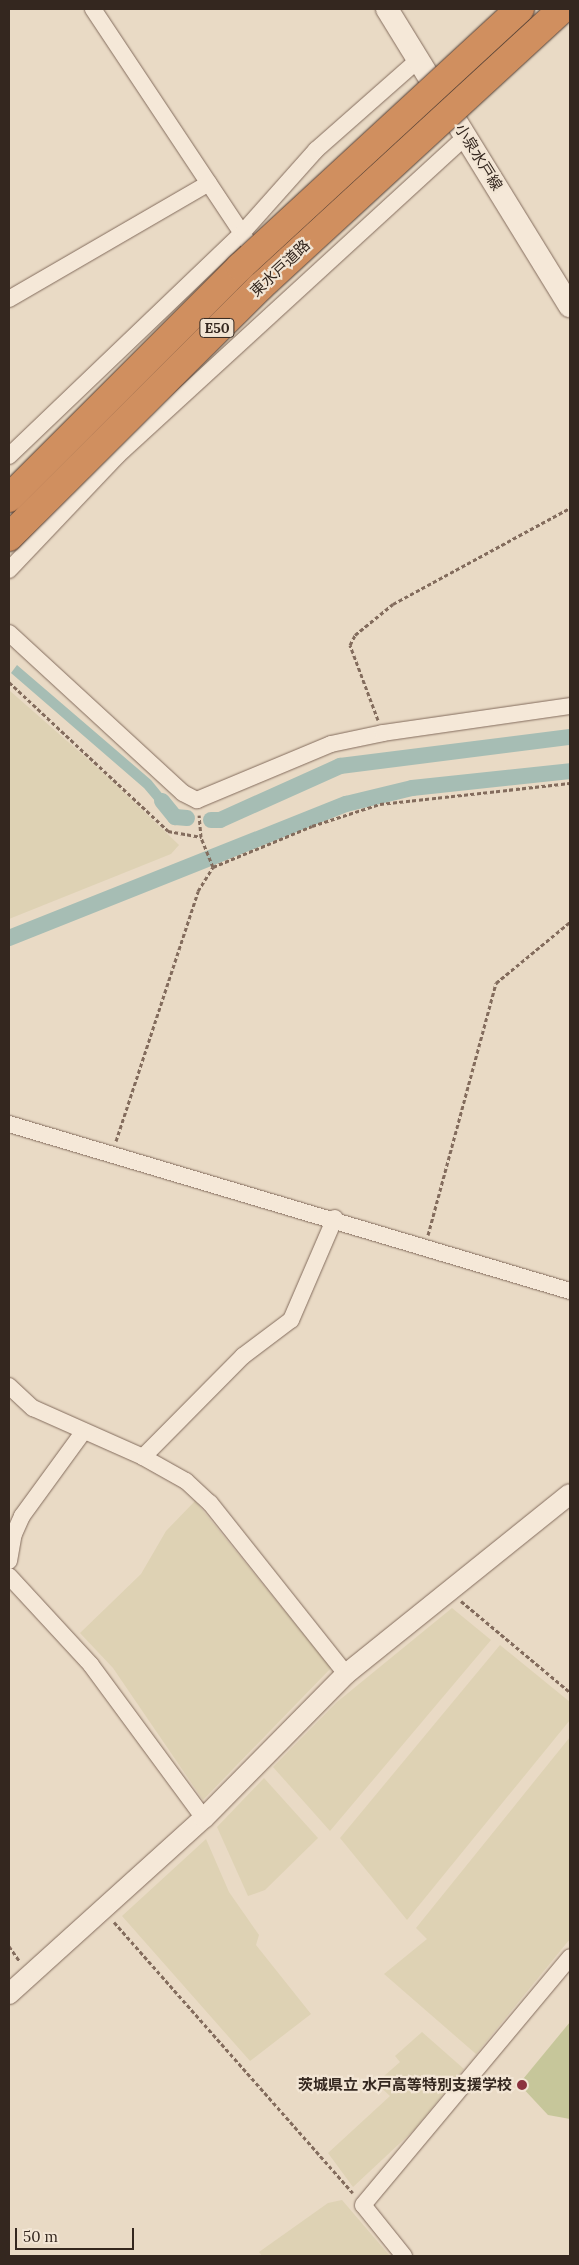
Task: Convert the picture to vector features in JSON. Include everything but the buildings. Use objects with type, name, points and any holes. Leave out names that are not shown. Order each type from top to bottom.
[{"type":"highway","name":"東水戸道路","points":[[9,498],[240,267],[520,9]]},
{"type":"highway","name":"東水戸道路","points":[[9,537],[260,287],[562,9]]},
{"type":"main road","name":"小泉水戸線","points":[[388,9],[570,306]]},
{"type":"street","points":[[93,9],[243,232],[277,305]]},
{"type":"street","points":[[9,456],[243,232],[316,150],[418,60]]},
{"type":"street","points":[[9,570],[117,456],[277,305],[466,136]]},
{"type":"street","points":[[9,298],[209,183]]},
{"type":"street","points":[[9,633],[183,793],[197,800],[331,744],[383,733],[570,706]]},
{"type":"street","points":[[9,1124],[335,1218],[570,1291]]},
{"type":"street","points":[[143,1457],[243,1356],[291,1320],[335,1218]]},
{"type":"street","points":[[9,1386],[33,1408],[143,1457],[186,1480],[210,1503],[346,1674]]},
{"type":"street","points":[[9,1562],[14,1534],[22,1516],[84,1431]]},
{"type":"street","points":[[9,1994],[204,1818],[346,1674],[570,1494]]},
{"type":"street","points":[[9,1576],[91,1665],[204,1818]]},
{"type":"street","points":[[404,2256],[363,2205],[570,1957]]},
{"type":"path","points":[[383,733],[350,645],[355,635],[393,604],[570,508]]},
{"type":"path","points":[[9,682],[109,772],[168,831],[201,837]]},
{"type":"path","points":[[113,1154],[198,891],[213,867],[312,826],[380,804],[570,782]]},
{"type":"path","points":[[197,800],[201,837],[213,867]]},
{"type":"path","points":[[425,1245],[496,983],[570,922]]},
{"type":"path","points":[[449,1591],[570,1692]]},
{"type":"path","points":[[104,1910],[363,2205]]},
{"type":"shaded area","points":[[17,665],[151,780],[178,813],[172,821],[144,788],[11,673]]},
{"type":"shaded area","points":[[9,690],[108,777],[179,845],[171,854],[9,919]]},
{"type":"shaded area","points":[[195,1501],[331,1668],[203,1800],[113,1668],[80,1633],[141,1574],[166,1531]]},
{"type":"shaded area","points":[[452,1608],[491,1640],[330,1831],[273,1767],[337,1702]]},
{"type":"shaded area","points":[[500,1645],[570,1702],[570,1720],[407,1920],[340,1838]]},
{"type":"shaded area","points":[[570,1737],[570,1939],[476,2054],[384,1974],[427,1939],[416,1928]]},
{"type":"shaded area","points":[[264,1778],[318,1838],[265,1890],[248,1896],[217,1827]]},
{"type":"shaded area","points":[[206,1839],[229,1892],[259,1935],[256,1945],[311,2014],[250,2061],[122,1916]]},
{"type":"shaded area","points":[[422,2032],[464,2069],[414,2130],[353,2187],[328,2153],[390,2096],[376,2083],[400,2062],[395,2056]]},
{"type":"shaded area","points":[[342,2200],[390,2256],[262,2256],[259,2252],[328,2203]]},
{"type":"green space","points":[[570,2022],[570,2119],[548,2115],[519,2084]]},
{"type":"waterway","points":[[211,820],[220,820],[340,766],[570,737]]},
{"type":"waterway","points":[[9,938],[346,804],[412,788],[570,771]]},
{"type":"waterway","points":[[162,801],[175,817],[187,818]]},
{"type":"place","name":"茨城県立 水戸高等特別支援学校","points":[[522,2085]]}]
